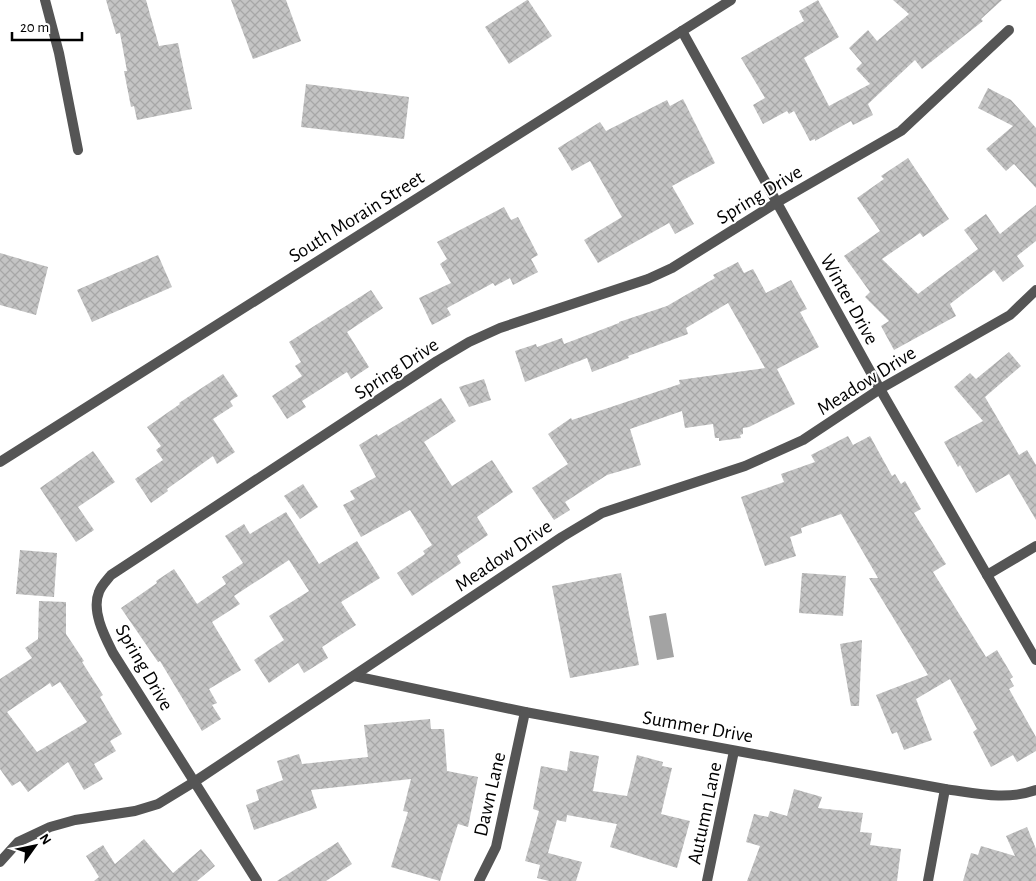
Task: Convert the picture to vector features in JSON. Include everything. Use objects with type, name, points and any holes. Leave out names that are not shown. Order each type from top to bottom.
[{"type":"street","points":[[45,0],[59,53],[78,150]]},
{"type":"street","name":"South Morain Street","points":[[0,462],[731,0]]},
{"type":"street","name":"Spring Drive","points":[[257,881],[113,653],[102,630],[97,610],[99,592],[111,575],[437,361],[469,342],[500,328],[648,279],[672,268],[776,203],[901,131],[1009,30]]},
{"type":"street","name":"Winter Drive","points":[[682,31],[880,389],[1036,660]]},
{"type":"street","name":"Meadow Drive","points":[[0,862],[18,842],[50,827],[75,820],[135,811],[158,804],[562,537],[602,513],[737,468],[804,440],[880,389],[1010,315],[1036,290]]},
{"type":"street","points":[[987,575],[1036,546]]},
{"type":"street","name":"Summer Drive","points":[[354,676],[525,712],[945,789],[998,796],[1028,793],[1036,790]]},
{"type":"street","name":"Dawn Lane","points":[[480,881],[496,847],[525,712]]},
{"type":"street","name":"Autumn Lane","points":[[707,881],[734,751]]},
{"type":"street","points":[[928,881],[945,789]]},
{"type":"shaded area","points":[[666,613],[674,657],[657,660],[649,616]]},
{"type":"building","points":[[106,0],[146,0],[159,46],[178,43],[192,109],[137,120],[134,106],[131,107],[124,71],[127,71],[120,33],[116,34]]},
{"type":"building","points":[[231,0],[286,0],[301,41],[253,59]]},
{"type":"building","points":[[527,0],[552,36],[509,64],[485,27]]},
{"type":"building","points":[[818,0],[839,37],[804,58],[829,106],[870,84],[856,69],[862,63],[849,48],[868,30],[877,41],[909,14],[893,0],[1002,0],[981,19],[983,21],[922,69],[915,60],[868,104],[873,115],[853,125],[851,121],[815,141],[815,139],[810,141],[794,111],[789,114],[787,111],[763,124],[753,105],[765,98],[741,58],[804,21],[799,11]]},
{"type":"building","points":[[306,84],[409,97],[404,139],[301,127]]},
{"type":"building","points":[[988,88],[1011,100],[1036,128],[1036,188],[1014,164],[1006,171],[986,149],[1013,126],[978,108]]},
{"type":"building","points":[[683,99],[715,163],[672,186],[694,224],[675,234],[669,223],[598,263],[584,240],[622,217],[590,161],[572,171],[558,148],[600,122],[606,131],[667,100],[670,106]]},
{"type":"building","points":[[908,158],[949,219],[923,237],[920,233],[882,259],[918,294],[978,249],[964,230],[986,214],[1000,234],[1036,205],[1036,241],[1017,256],[1024,266],[1003,282],[994,270],[950,304],[956,316],[894,350],[881,326],[889,321],[865,297],[870,292],[844,256],[880,231],[857,198],[884,179],[881,176]]},
{"type":"building","points":[[504,207],[511,220],[518,217],[538,255],[531,259],[538,272],[513,285],[510,278],[495,286],[493,283],[447,308],[451,315],[432,325],[419,298],[451,283],[440,264],[447,259],[437,242]]},
{"type":"building","points":[[0,253],[48,267],[36,315],[0,305]]},
{"type":"building","points":[[158,255],[172,287],[92,322],[77,290]]},
{"type":"building","points":[[738,262],[744,273],[753,269],[766,293],[791,280],[807,309],[800,312],[819,347],[777,369],[795,404],[749,427],[743,428],[743,434],[740,435],[741,438],[719,441],[719,438],[715,438],[713,424],[685,428],[682,411],[630,429],[641,465],[607,475],[565,502],[570,510],[554,520],[532,488],[568,464],[548,434],[571,418],[572,420],[680,384],[679,380],[765,368],[728,303],[686,328],[688,334],[628,356],[629,358],[592,372],[587,358],[525,382],[515,351],[536,344],[537,347],[562,338],[564,344],[619,322],[667,306],[715,278],[713,275]]},
{"type":"building","points":[[371,290],[383,308],[347,332],[369,367],[351,379],[347,372],[302,401],[306,407],[287,419],[272,396],[302,376],[295,366],[301,362],[289,342]]},
{"type":"building","points":[[1009,352],[1021,366],[985,397],[1019,455],[1027,450],[1036,465],[1036,520],[1009,474],[976,493],[944,442],[983,421],[954,387],[970,373],[976,379]]},
{"type":"building","points":[[223,374],[238,396],[230,401],[233,406],[213,419],[235,452],[217,464],[213,456],[151,503],[135,479],[163,460],[156,450],[161,446],[147,427]]},
{"type":"building","points":[[484,379],[491,400],[469,407],[459,387]]},
{"type":"building","points":[[441,398],[456,421],[424,442],[452,486],[492,460],[513,492],[477,517],[488,535],[457,556],[461,563],[412,596],[397,573],[425,554],[423,551],[432,545],[410,510],[361,537],[343,505],[355,499],[350,491],[376,477],[359,445],[377,434],[378,436]]},
{"type":"building","points":[[848,436],[853,445],[870,436],[892,476],[895,474],[901,484],[905,481],[921,509],[914,513],[946,564],[933,572],[986,657],[997,650],[1013,677],[1010,679],[1014,686],[1009,689],[1036,737],[1036,751],[1017,762],[1013,755],[991,767],[973,732],[977,729],[950,679],[916,699],[932,740],[904,750],[897,732],[892,734],[876,695],[928,675],[869,578],[878,578],[841,514],[801,528],[802,533],[790,537],[796,556],[765,566],[741,497],[784,482],[781,474],[815,462],[811,455]]},
{"type":"building","points":[[93,451],[115,482],[78,507],[94,530],[76,542],[40,488]]},
{"type":"building","points":[[303,484],[318,507],[300,519],[284,496]]},
{"type":"building","points":[[286,512],[319,564],[357,541],[380,578],[341,602],[356,625],[322,647],[328,658],[304,673],[298,663],[269,683],[254,660],[284,640],[269,616],[309,591],[289,560],[234,596],[240,604],[212,622],[241,670],[209,689],[217,703],[212,705],[221,719],[202,731],[160,661],[158,662],[121,608],[174,569],[197,604],[226,584],[222,577],[243,563],[225,536],[244,524],[250,534]]},
{"type":"building","points":[[20,550],[57,553],[54,597],[16,594]]},
{"type":"building","points":[[621,573],[639,665],[570,678],[552,586]]},
{"type":"building","points":[[802,573],[846,576],[843,616],[799,613]]},
{"type":"building","points":[[39,601],[66,602],[66,634],[84,661],[82,662],[103,695],[100,697],[122,734],[110,741],[116,751],[94,764],[103,779],[84,790],[68,762],[28,792],[20,781],[12,786],[0,769],[0,679],[32,658],[25,648],[38,639]],"holes":[[[60,682],[87,722],[37,752],[7,712],[50,683],[52,687]]]},
{"type":"building","points":[[862,640],[859,706],[851,706],[840,644]]},
{"type":"building","points":[[430,719],[431,729],[444,729],[447,771],[478,777],[468,827],[458,824],[440,881],[391,867],[408,812],[403,811],[411,779],[311,790],[317,808],[254,830],[246,805],[259,800],[256,790],[283,780],[277,761],[299,754],[302,764],[368,757],[364,725]]},
{"type":"building","points":[[570,751],[599,756],[593,791],[627,796],[637,755],[663,762],[662,766],[672,768],[661,814],[690,821],[677,868],[610,847],[617,824],[567,815],[566,822],[557,820],[548,853],[582,862],[576,881],[549,881],[537,878],[540,865],[525,861],[539,811],[533,809],[541,766],[567,771]]},
{"type":"building","points":[[794,789],[822,797],[818,808],[863,813],[860,832],[872,833],[870,845],[901,849],[897,881],[747,881],[760,846],[746,842],[754,814],[768,817],[770,811],[787,816]]},
{"type":"building","points":[[1027,827],[1036,849],[1036,881],[963,881],[971,853],[978,855],[981,846],[1015,856],[1006,836]]},
{"type":"building","points":[[144,839],[173,873],[201,849],[215,866],[197,881],[94,881],[99,877],[86,856],[103,845],[115,864]]},
{"type":"building","points":[[338,842],[352,864],[326,881],[277,881]]}]
